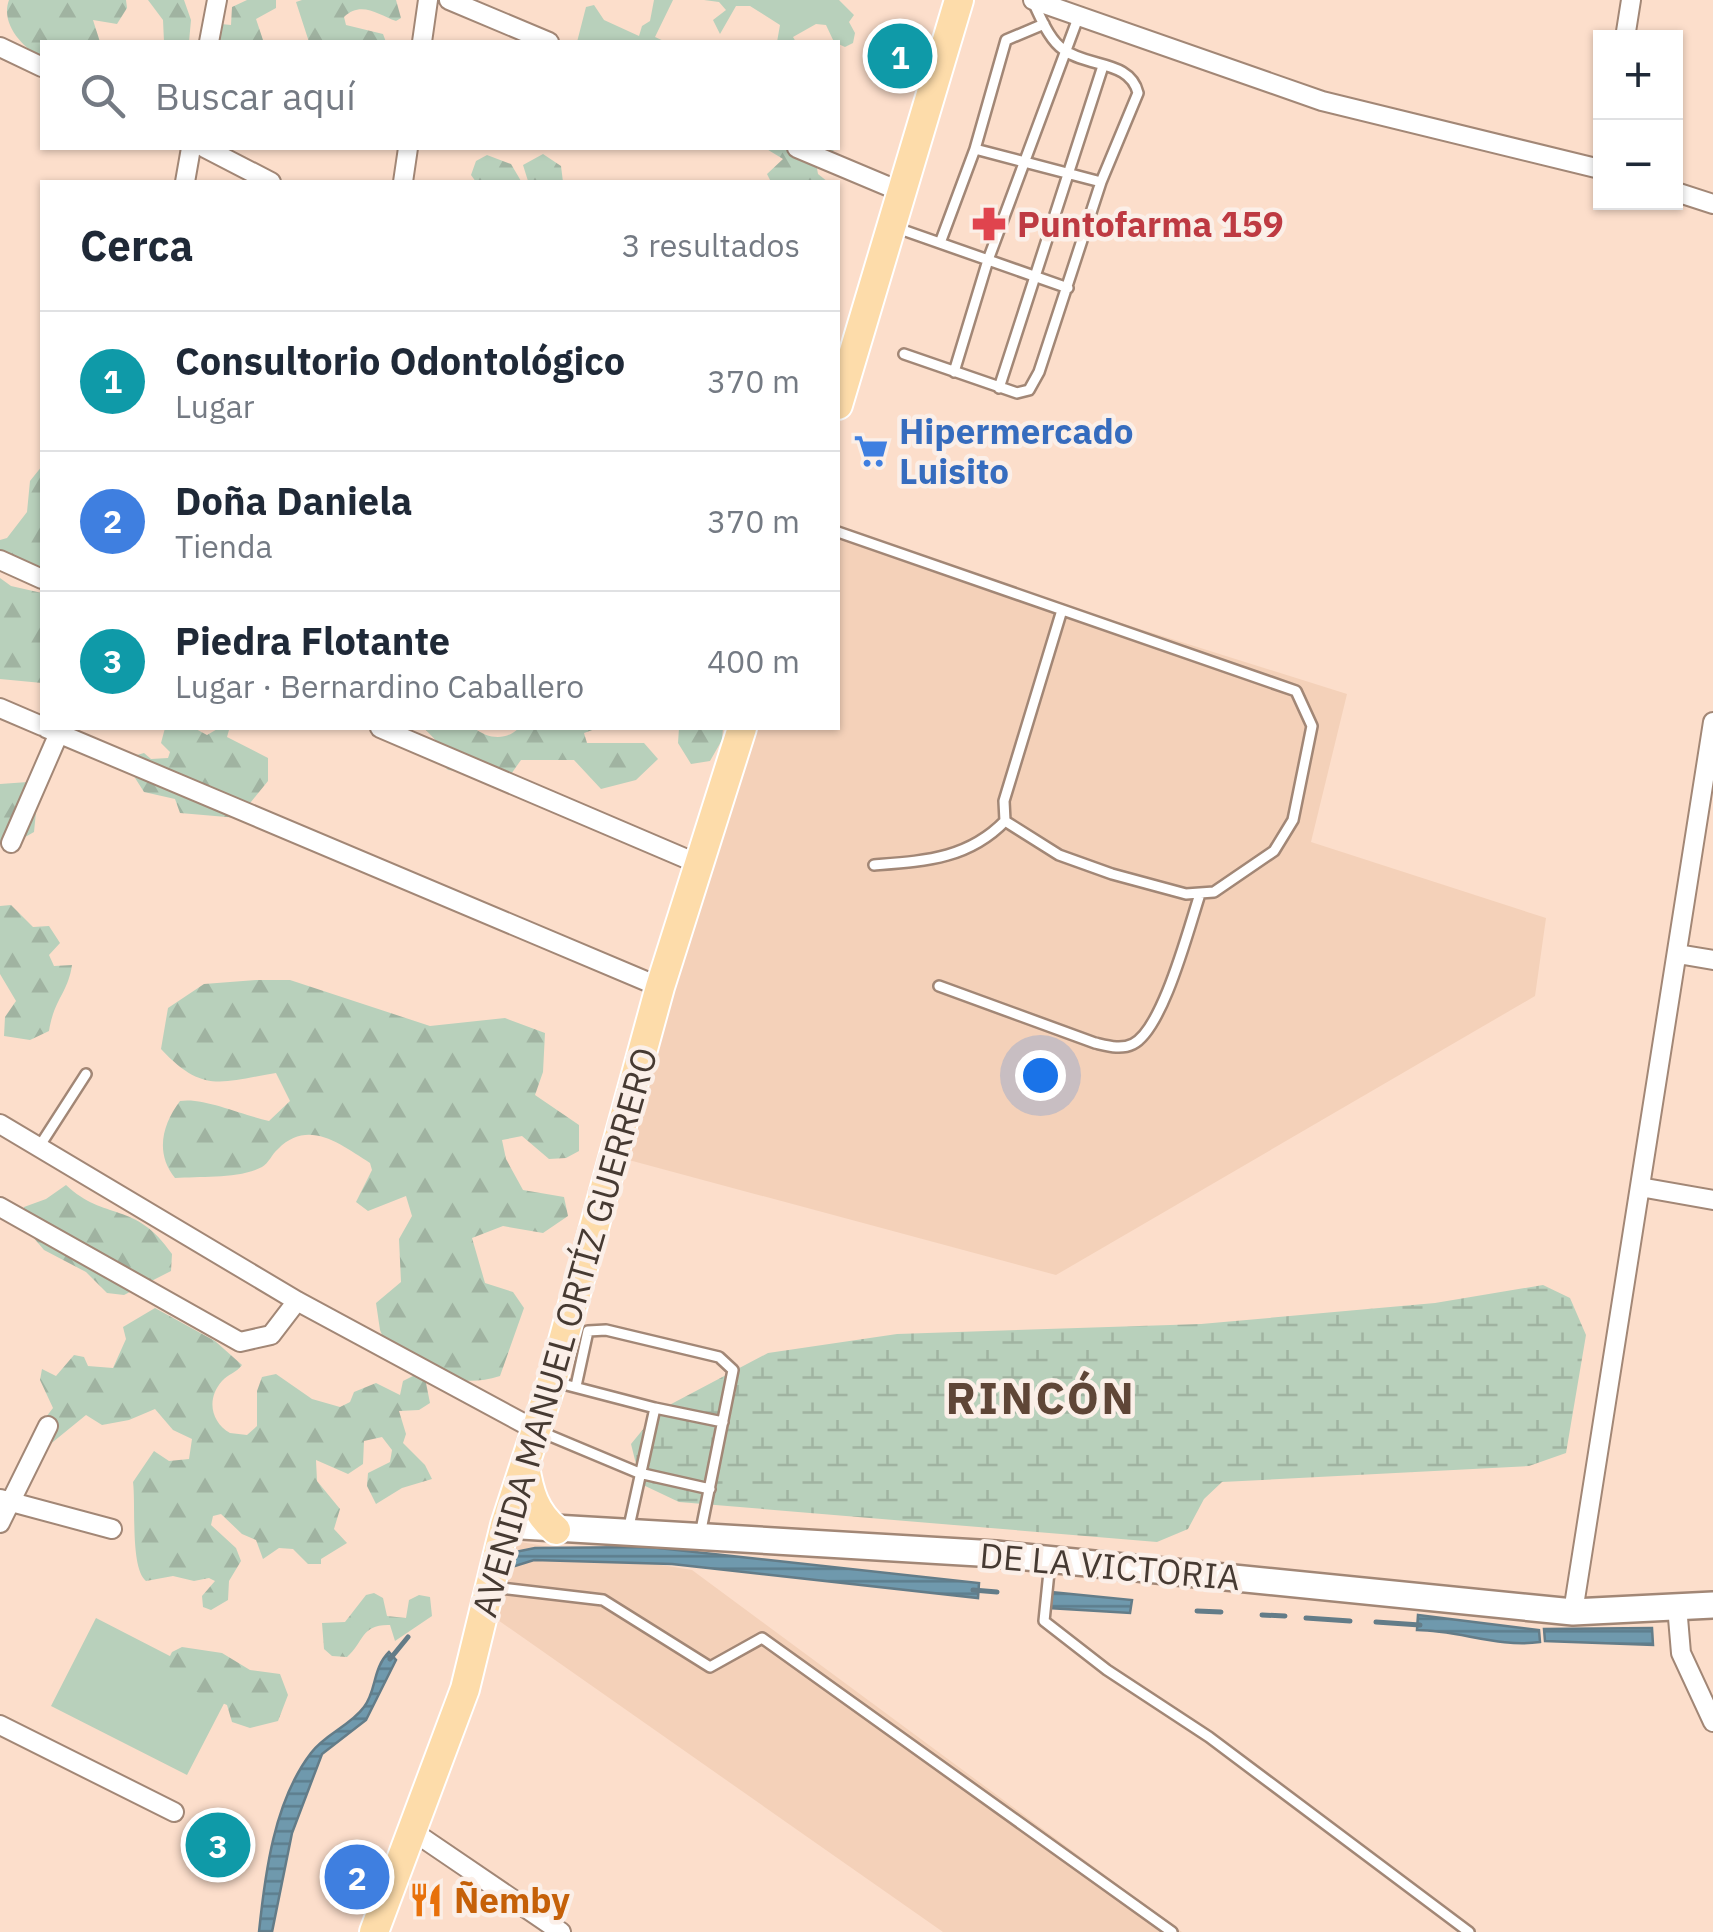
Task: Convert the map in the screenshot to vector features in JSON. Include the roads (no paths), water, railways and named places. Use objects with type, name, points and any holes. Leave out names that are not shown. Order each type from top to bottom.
[{"type":"main road","points":[[840,400],[959,0]]},
{"type":"main road","name":"AVENIDA MANUEL ORTÍZ GUERRERO","points":[[374,1932],[465,1690],[505,1525],[534,1430],[564,1384],[660,987],[741,730]]},
{"type":"main road","points":[[524,1465],[533,1502],[556,1530]]},
{"type":"main road","name":"DE LA VICTORIA","points":[[505,1525],[1050,1560],[1572,1612],[1713,1605]]},
{"type":"street","points":[[210,40],[217,0]]},
{"type":"street","points":[[422,40],[428,0]]},
{"type":"street","points":[[449,0],[544,40]]},
{"type":"street","points":[[1032,0],[1322,100],[1593,167]]},
{"type":"street","points":[[1626,30],[1631,0]]},
{"type":"street","points":[[0,46],[40,67]]},
{"type":"street","points":[[185,180],[191,150]]},
{"type":"street","points":[[208,150],[267,180]]},
{"type":"street","points":[[403,180],[408,150]]},
{"type":"street","points":[[802,150],[904,193]]},
{"type":"street","points":[[1683,194],[1713,204]]},
{"type":"street","points":[[0,560],[40,578]]},
{"type":"street","points":[[0,708],[40,725]]},
{"type":"street","points":[[1572,1612],[1713,722]]},
{"type":"street","points":[[11,844],[49,730]]},
{"type":"street","points":[[51,730],[660,987]]},
{"type":"street","points":[[385,730],[701,865]]},
{"type":"street","points":[[1678,954],[1713,960]]},
{"type":"street","points":[[0,1124],[297,1301],[534,1430]]},
{"type":"street","points":[[1640,1186],[1713,1200]]},
{"type":"street","points":[[0,1208],[240,1342],[272,1335],[297,1301]]},
{"type":"street","points":[[0,1523],[4,1501],[48,1426]]},
{"type":"street","points":[[4,1501],[112,1529]]},
{"type":"street","points":[[1677,1606],[1682,1653],[1713,1722]]},
{"type":"street","points":[[0,1725],[174,1812]]},
{"type":"street","points":[[412,1830],[561,1932]]},
{"type":"lane","points":[[904,354],[1017,394],[1029,390],[1068,288],[1101,182],[1138,93],[1126,72],[1064,50],[1032,0]]},
{"type":"lane","points":[[954,372],[988,260],[1078,18]]},
{"type":"lane","points":[[940,243],[974,149],[1006,40],[1044,24]]},
{"type":"lane","points":[[1000,388],[1032,277],[1103,66]]},
{"type":"lane","points":[[974,149],[1101,182]]},
{"type":"lane","points":[[894,228],[1068,288]]},
{"type":"lane","points":[[840,533],[1296,691],[1303,699],[1312,726],[1309,752],[1285,838],[1226,886],[1200,894],[1154,887],[1059,855],[1005,821]]},
{"type":"lane","points":[[874,866],[953,856],[985,841],[1005,821],[1004,800],[1062,610]]},
{"type":"lane","points":[[939,986],[1095,1044],[1132,1045],[1142,1038],[1169,986],[1200,894]]},
{"type":"lane","points":[[39,1148],[86,1074]]},
{"type":"lane","points":[[700,1538],[710,1489],[723,1422],[733,1370],[719,1357],[606,1330],[588,1331],[564,1384],[723,1422]]},
{"type":"lane","points":[[628,1534],[655,1408]]},
{"type":"lane","points":[[534,1430],[639,1473],[710,1489]]},
{"type":"lane","points":[[1050,1560],[1044,1621],[1107,1670],[1210,1737],[1469,1932]]},
{"type":"lane","points":[[492,1587],[603,1600],[710,1667],[762,1638],[1172,1932]]},
{"type":"water","points":[[649,1547],[979,1583],[978,1598],[672,1564],[534,1560],[512,1567],[515,1552],[535,1548]]},
{"type":"water","points":[[1051,1592],[1132,1600],[1130,1613],[1049,1608]]},
{"type":"water","points":[[1418,1615],[1539,1630],[1540,1642],[1509,1643],[1417,1630]]},
{"type":"water","points":[[1652,1628],[1653,1645],[1545,1641],[1544,1629]]},
{"type":"water","points":[[389,1652],[396,1660],[366,1720],[322,1754],[292,1833],[272,1932],[259,1932],[273,1839],[288,1793],[317,1746],[364,1707]]},
{"type":"waterway","points":[[973,1590],[997,1592]]},
{"type":"waterway","points":[[1197,1611],[1221,1612]]},
{"type":"waterway","points":[[1262,1615],[1285,1616]]},
{"type":"waterway","points":[[1306,1618],[1350,1621]]},
{"type":"waterway","points":[[1376,1622],[1420,1625]]},
{"type":"waterway","points":[[390,1659],[408,1637]]},
{"type":"place","name":"Consultorio Odontológico","points":[[900,56]]},
{"type":"place","name":"Puntofarma 159","points":[[989,224]]},
{"type":"place","name":"Hipermercado Luisito","points":[[871,451]]},
{"type":"place","name":"Piedra Flotante","points":[[218,1845]]},
{"type":"place","name":"Doña Daniela","points":[[357,1877]]},
{"type":"place","name":"Ñemby","points":[[426,1900]]},
{"type":"district","name":"RINCÓN","points":[[1041,1397]]}]
